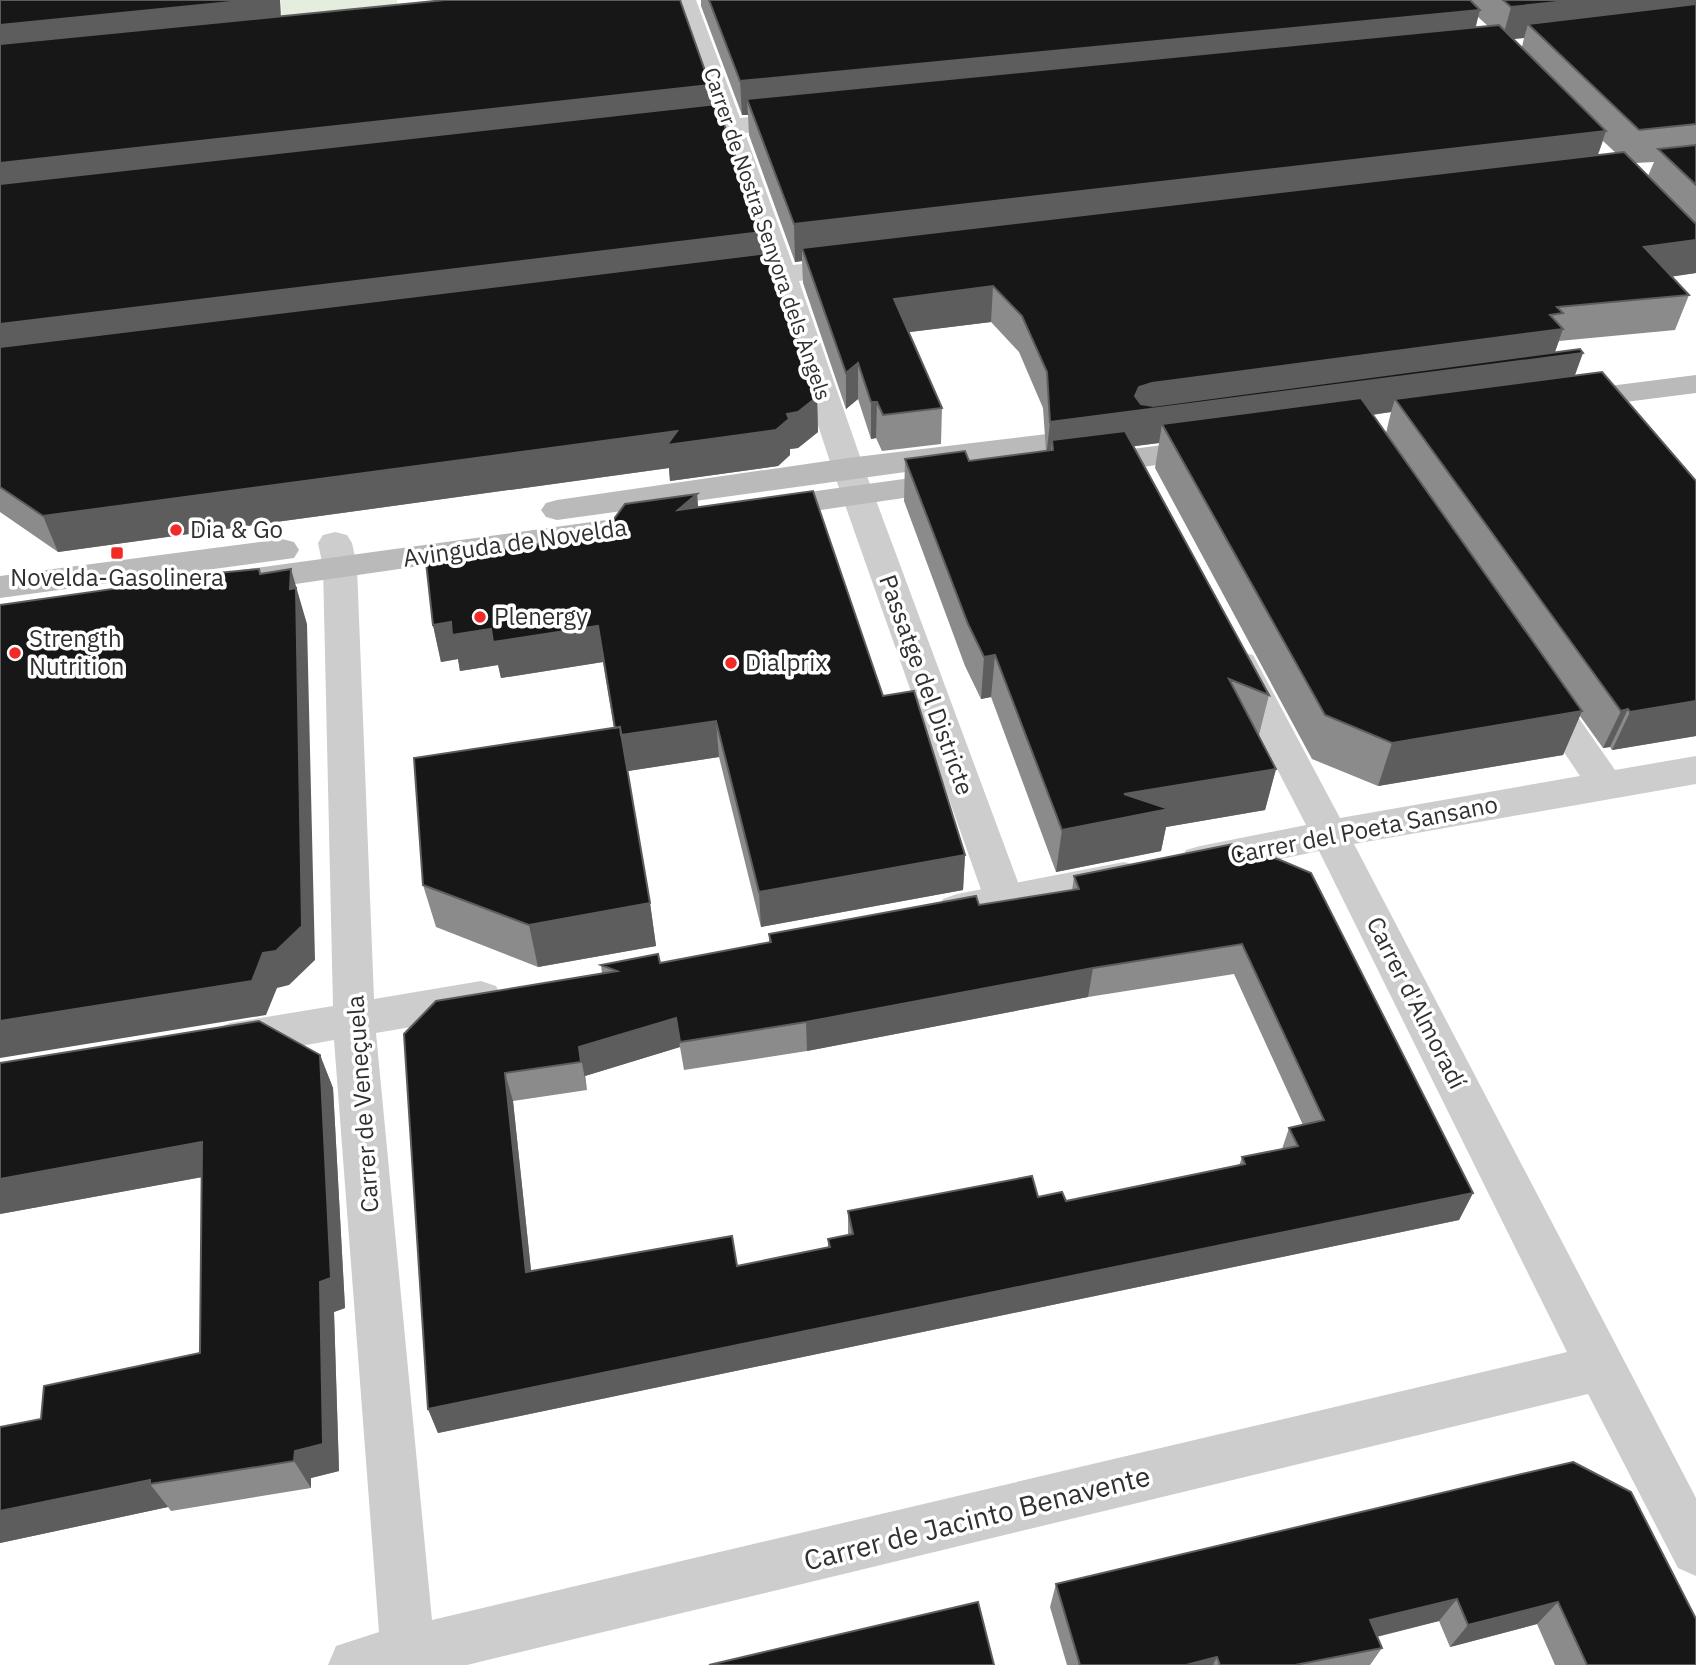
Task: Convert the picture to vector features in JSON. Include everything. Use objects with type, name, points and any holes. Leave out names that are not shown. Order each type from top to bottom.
[{"type":"main road","points":[[1696,357],[1548,390],[1612,394],[1696,384]]},
{"type":"main road","name":"Avinguda de Novelda","points":[[3,591],[337,555],[853,481],[1209,422]]},
{"type":"main road","name":"Avinguda de Novelda","points":[[853,481],[1131,459],[1238,446]]},
{"type":"street","name":"Carrer de Nostra Senyora dels Àngels","points":[[674,0],[729,127],[853,481]]},
{"type":"street","points":[[646,136],[826,117]]},
{"type":"street","points":[[701,285],[879,263]]},
{"type":"street","points":[[1612,394],[1634,419]]},
{"type":"street","points":[[1131,459],[1150,495]]},
{"type":"street","name":"Passatge del Districte","points":[[853,481],[1005,901]]},
{"type":"street","name":"Carrer de Veneçuela","points":[[337,555],[354,1021],[409,1660]]},
{"type":"street","name":"Carrer d'Almoradí","points":[[1220,626],[1331,834],[1599,1368],[1696,1550]]},
{"type":"street","points":[[1524,668],[1606,786]]},
{"type":"street","name":"Carrer del Poeta Sansano","points":[[924,916],[1331,834],[1696,770]]},
{"type":"street","points":[[191,1048],[517,991]]},
{"type":"street","name":"Carrer de Jacinto Benavente","points":[[355,1665],[409,1660],[1599,1368]]},
{"type":"green space","points":[[281,0],[397,0],[398,19],[282,30]]},
{"type":"building","points":[[0,0],[251,0],[0,25]]},
{"type":"building","points":[[445,0],[680,0],[710,85],[0,163],[0,44]]},
{"type":"building","points":[[709,0],[1470,0],[1480,10],[740,81]]},
{"type":"building","points":[[1503,0],[1576,0],[1511,7]]},
{"type":"building","points":[[1696,4],[1696,124],[1639,130],[1528,24]]},
{"type":"building","points":[[1499,25],[1606,131],[794,224],[747,99]]},
{"type":"building","points":[[717,104],[762,232],[0,324],[0,184]]},
{"type":"building","points":[[1696,145],[1696,185],[1658,149]]},
{"type":"building","points":[[1624,152],[1696,224],[1696,240],[1644,247],[1689,295],[1557,307],[1563,313],[1550,315],[1563,329],[1152,383],[1139,387],[1135,396],[1141,404],[1153,406],[1580,349],[1583,353],[1050,422],[1047,372],[1022,316],[993,286],[894,299],[942,408],[883,415],[877,402],[871,402],[858,363],[846,373],[802,248]]},
{"type":"building","points":[[769,253],[817,397],[798,412],[787,414],[789,419],[776,430],[667,445],[677,431],[43,516],[0,487],[0,347]]},
{"type":"building","points":[[1602,372],[1696,481],[1696,701],[1630,712],[1628,709],[1621,711],[1395,399]]},
{"type":"building","points":[[1361,398],[1582,711],[1392,743],[1325,715],[1162,424]]},
{"type":"building","points":[[1125,431],[1269,695],[1229,679],[1276,769],[1124,794],[1169,809],[1062,830],[995,655],[984,657],[968,624],[905,459],[965,451],[969,461],[1053,450],[1052,440]]},
{"type":"building","points":[[813,491],[883,696],[914,691],[965,855],[759,892],[716,721],[621,735],[620,727],[615,728],[598,626],[493,642],[491,629],[452,635],[451,622],[433,625],[426,562],[603,534],[625,504],[697,494],[678,510]]},
{"type":"building","points":[[259,569],[260,574],[291,569],[290,589],[296,588],[302,926],[276,951],[263,953],[252,981],[0,1021],[0,605],[141,585],[135,581]]},
{"type":"building","points":[[620,727],[650,903],[529,925],[423,885],[414,758]]},
{"type":"building","points":[[1233,844],[1311,873],[1473,1193],[428,1409],[404,1034],[436,1001],[617,971],[601,965],[658,954],[660,963],[771,942],[769,934],[976,896],[979,905],[1079,889],[1074,876]],"holes":[[[1242,944],[1324,1120],[1289,1128],[1298,1146],[1242,1157],[1245,1164],[1066,1201],[1062,1192],[1038,1197],[1032,1176],[848,1211],[853,1234],[828,1239],[830,1247],[737,1266],[732,1236],[526,1272],[505,1073],[581,1062],[579,1047],[676,1018],[680,1042]]]},
{"type":"building","points":[[259,1021],[320,1055],[331,1278],[320,1282],[323,1444],[295,1451],[294,1461],[150,1484],[150,1480],[0,1511],[0,1427],[41,1419],[44,1386],[200,1353],[202,1142],[0,1179],[0,1063]]},
{"type":"building","points":[[1573,1462],[1631,1492],[1696,1619],[1696,1665],[1587,1665],[1558,1602],[1468,1625],[1457,1599],[1370,1620],[1382,1648],[1295,1665],[1220,1665],[1217,1657],[1186,1665],[1080,1665],[1056,1584]]},
{"type":"building","points":[[978,1602],[994,1665],[709,1665]]},
{"type":"place","name":"Dia & Go","points":[[176,530]]},
{"type":"place","name":"Novelda-Gasolinera","points":[[117,553]]},
{"type":"place","name":"Plenergy","points":[[480,617]]},
{"type":"place","name":"Strength Nutrition","points":[[15,653]]},
{"type":"place","name":"Dialprix","points":[[731,663]]}]
